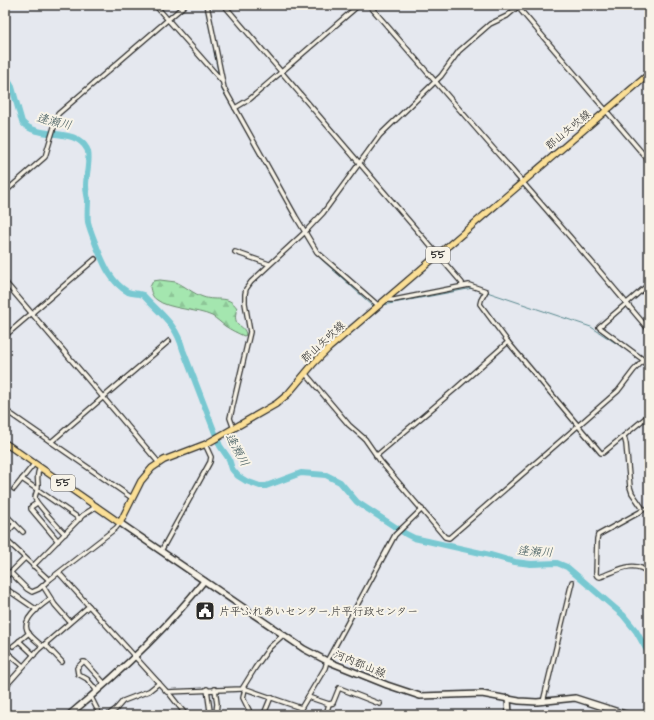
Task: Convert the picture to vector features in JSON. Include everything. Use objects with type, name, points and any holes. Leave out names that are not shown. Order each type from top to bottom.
[{"type":"main road","name":"郡山矢吹線","points":[[120,523],[145,475],[159,463],[206,444],[281,401],[318,358],[649,74]]},
{"type":"main road","name":"55","points":[[5,443],[120,523]]},
{"type":"main road","name":"河内郡山線","points":[[120,523],[304,649],[327,661],[387,685],[420,696],[482,694],[527,702],[543,702],[575,698],[628,715]]},
{"type":"main road","points":[[69,715],[136,656],[188,601],[204,581]]},
{"type":"main road","points":[[508,698],[508,715]]},
{"type":"street","points":[[155,5],[222,81]]},
{"type":"street","points":[[5,192],[45,157],[58,114],[185,5]]},
{"type":"street","points":[[207,5],[225,90],[305,232],[317,252],[379,306]]},
{"type":"street","points":[[224,5],[438,254],[462,283],[462,286]]},
{"type":"street","points":[[235,108],[250,99],[359,5]]},
{"type":"street","points":[[369,5],[649,330]]},
{"type":"street","points":[[234,428],[230,418],[250,332],[245,303],[246,289],[251,282],[305,232],[323,213],[389,126],[445,72],[459,51],[490,24],[507,16],[518,6],[649,161]]},
{"type":"street","points":[[235,252],[270,264]]},
{"type":"street","points":[[5,336],[95,259]]},
{"type":"street","points":[[5,282],[159,463]]},
{"type":"street","points":[[649,284],[599,327],[649,364]]},
{"type":"street","points":[[386,300],[394,300],[462,286],[472,286],[486,291],[480,304],[508,342],[602,453],[649,415]]},
{"type":"street","points":[[51,442],[169,341]]},
{"type":"street","points":[[376,456],[508,342]]},
{"type":"street","points":[[305,373],[349,425],[365,439],[376,456],[445,537],[450,538],[618,391],[634,370],[644,360]]},
{"type":"street","points":[[5,410],[132,498]]},
{"type":"street","points":[[624,436],[630,487],[643,509]]},
{"type":"street","points":[[161,551],[212,459],[206,444]]},
{"type":"street","points":[[14,489],[34,464]]},
{"type":"street","points":[[40,468],[37,474],[37,490],[35,497],[37,503],[65,534]]},
{"type":"street","points":[[22,479],[80,519]]},
{"type":"street","points":[[37,503],[31,507],[31,509],[58,541]]},
{"type":"street","points":[[33,566],[80,519],[97,506]]},
{"type":"street","points":[[297,715],[325,668],[327,661],[395,535],[422,509]]},
{"type":"street","points":[[649,510],[643,509],[598,535],[596,574],[600,577],[632,566],[640,567],[649,573]]},
{"type":"street","points":[[5,514],[23,532]]},
{"type":"street","points":[[10,572],[29,591],[34,591],[43,586],[112,532],[120,523]]},
{"type":"street","points":[[5,535],[15,524]]},
{"type":"street","points":[[5,539],[49,580]]},
{"type":"street","points":[[5,578],[25,558]]},
{"type":"street","points":[[59,573],[136,656],[186,715]]},
{"type":"street","points":[[543,702],[572,582]]},
{"type":"street","points":[[43,586],[50,599],[70,622]]},
{"type":"street","points":[[5,588],[36,610]]},
{"type":"street","points":[[50,599],[36,610],[27,621],[26,628],[29,633],[62,662]]},
{"type":"street","points":[[5,687],[44,645],[88,606]]},
{"type":"street","points":[[13,646],[29,633]]},
{"type":"street","points":[[249,710],[243,698],[244,688],[266,652],[284,635]]},
{"type":"street","points":[[19,641],[34,655]]},
{"type":"street","points":[[8,653],[23,666]]},
{"type":"street","points":[[97,691],[87,679],[78,674],[77,668],[82,663],[85,662],[105,684]]},
{"type":"street","points":[[108,715],[123,701],[149,691],[159,683]]},
{"type":"street","points":[[168,692],[244,688],[301,708]]},
{"type":"street","points":[[326,715],[329,704],[333,703],[339,688],[380,704]]},
{"type":"street","points":[[206,689],[210,711]]},
{"type":"street","points":[[215,689],[216,713]]},
{"type":"street","points":[[91,696],[100,715]]},
{"type":"street","points":[[264,714],[271,697]]},
{"type":"street","points":[[308,697],[329,704]]},
{"type":"green space","points":[[160,280],[176,282],[203,297],[230,301],[237,308],[237,323],[245,331],[246,335],[244,336],[232,330],[212,316],[168,305],[155,299],[151,293],[150,287],[153,281]]},
{"type":"waterway","points":[[205,5],[219,76]]},
{"type":"waterway","name":"逢瀬川","points":[[5,75],[12,87],[22,122],[29,128],[37,131],[65,135],[74,138],[81,142],[87,149],[88,161],[86,191],[88,200],[88,222],[104,265],[116,283],[128,292],[143,295],[172,326],[180,341],[220,446],[229,459],[232,469],[238,476],[246,481],[260,486],[266,486],[301,473],[326,475],[340,482],[357,502],[414,538],[515,562],[531,564],[557,563],[567,567],[623,615],[636,631],[649,654]]},
{"type":"waterway","points":[[221,84],[222,90],[232,106]]},
{"type":"waterway","points":[[235,112],[271,177]]},
{"type":"waterway","points":[[273,179],[303,232]]},
{"type":"waterway","points":[[304,235],[320,258],[374,306]]},
{"type":"waterway","points":[[383,305],[473,288]]},
{"type":"waterway","points":[[487,292],[591,327],[639,358]]},
{"type":"place","name":"片平ふれあいセンター,片平行政センター","points":[[205,611]]}]
